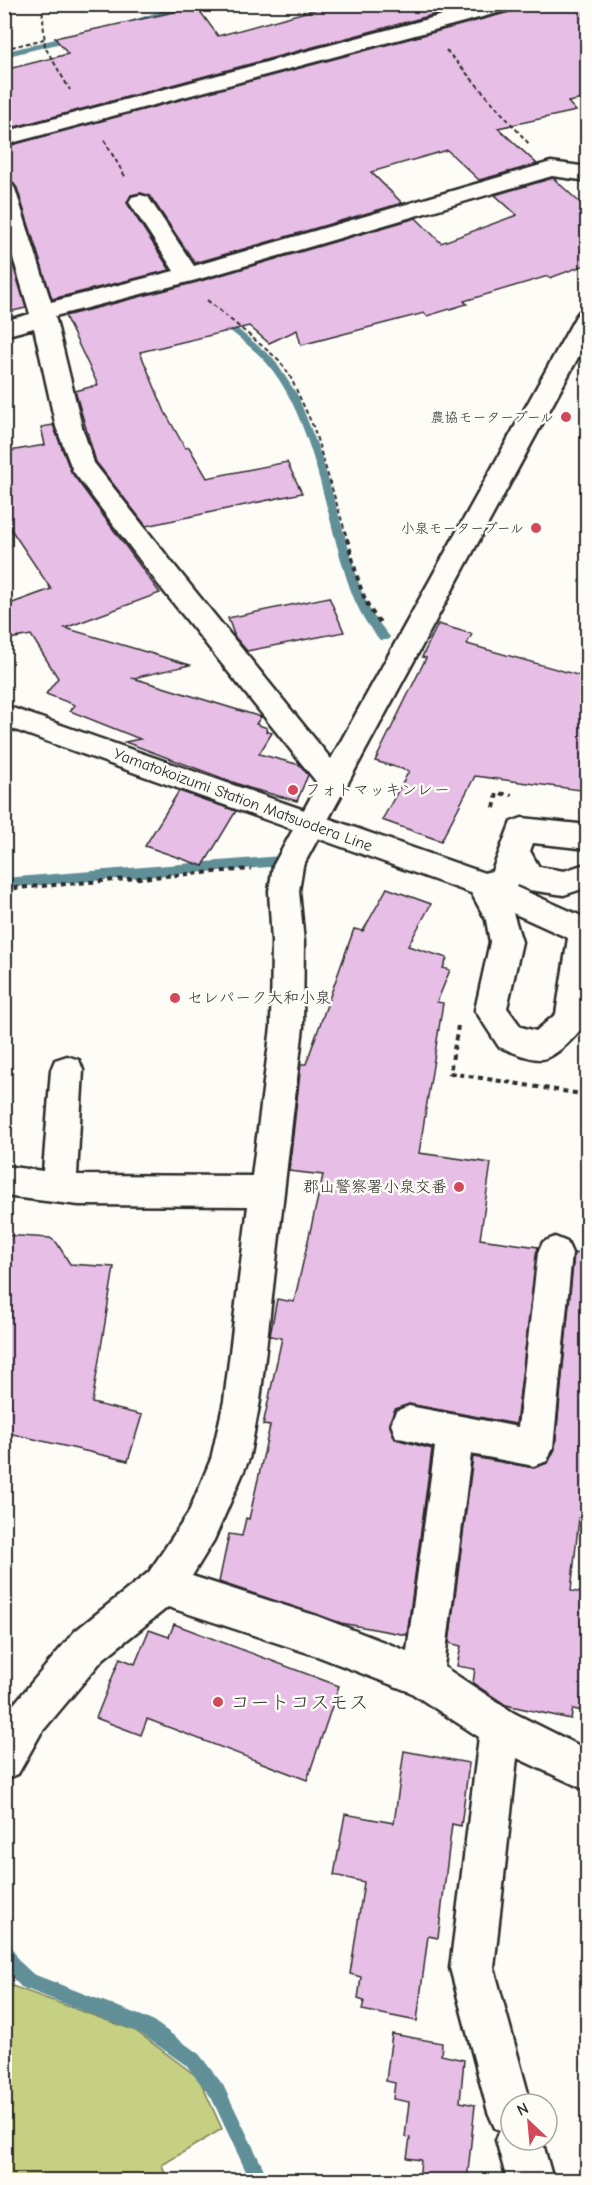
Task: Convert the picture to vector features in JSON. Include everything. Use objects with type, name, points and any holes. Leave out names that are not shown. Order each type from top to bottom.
[{"type":"street","points":[[4,139],[508,4]]},
{"type":"street","points":[[4,329],[42,315],[182,277],[551,169],[588,174]]},
{"type":"street","points":[[4,189],[42,315],[69,427],[82,465],[168,577],[333,782]]},
{"type":"street","points":[[140,202],[182,277]]},
{"type":"street","points":[[4,1760],[27,1719],[89,1645],[163,1586],[201,1527],[230,1459],[242,1401],[287,1027],[288,942],[284,891],[288,866],[588,316]]},
{"type":"street","name":"Yamatokoizumi Station Matsuodera Line","points":[[4,715],[586,924]]},
{"type":"street","points":[[586,924],[571,1020],[541,1046],[510,1037],[491,1010],[506,942],[501,919],[482,885],[504,881],[522,830],[588,837]]},
{"type":"street","points":[[515,852],[529,878],[564,883],[588,875]]},
{"type":"street","points":[[59,1187],[67,1070]]},
{"type":"street","points":[[4,1181],[79,1190],[268,1191]]},
{"type":"street","points":[[409,1424],[534,1448],[555,1253]]},
{"type":"street","points":[[423,1677],[455,1433]]},
{"type":"street","points":[[163,1586],[317,1636],[423,1677],[500,1727],[588,1771]]},
{"type":"street","points":[[500,1727],[472,1968],[506,2092]]},
{"type":"street","points":[[522,2152],[530,2181]]},
{"type":"path","points":[[42,4],[45,47],[86,118],[93,122],[140,202]]},
{"type":"path","points":[[426,27],[551,169]]},
{"type":"path","points":[[4,49],[45,40]]},
{"type":"path","points":[[182,277],[279,360],[291,376],[312,426],[363,591],[373,615],[389,630],[412,639]]},
{"type":"path","points":[[4,889],[288,866]]},
{"type":"green space","points":[[5,1973],[12,1986],[136,2031],[199,2078],[222,2129],[162,2165],[167,2180],[5,2180]]},
{"type":"building","points":[[335,4],[466,4],[466,6],[4,130],[4,70],[68,54],[55,38],[197,7],[218,36]]},
{"type":"building","points":[[529,4],[588,4],[588,98],[568,102],[576,111],[498,128],[537,164],[479,180],[447,150],[371,172],[402,203],[195,263],[150,196],[141,193],[131,195],[127,203],[170,270],[52,299],[17,188],[4,171],[4,147],[517,10]]},
{"type":"building","points":[[553,178],[588,210],[588,264],[550,278],[548,276],[464,301],[467,304],[427,316],[424,313],[301,345],[297,330],[269,343],[249,326],[140,352],[165,412],[185,448],[189,447],[207,478],[287,462],[302,493],[146,526],[96,462],[75,391],[98,385],[65,316],[197,282],[416,218],[441,243],[517,215],[495,195]]},
{"type":"building","points":[[4,255],[10,255],[26,308],[4,313]]},
{"type":"building","points":[[53,425],[71,472],[160,593],[65,628],[190,665],[133,678],[261,717],[256,724],[267,728],[266,731],[272,733],[259,754],[300,765],[308,775],[297,801],[249,788],[125,742],[140,739],[70,711],[75,705],[46,694],[58,678],[31,635],[4,640],[4,606],[51,589],[4,519],[4,452],[45,445],[41,427]]},
{"type":"building","points":[[329,597],[344,632],[247,651],[235,637],[228,618]]},
{"type":"building","points":[[438,624],[472,634],[467,644],[588,678],[588,791],[475,776],[441,841],[382,820],[409,771],[375,761],[426,658],[422,657]]},
{"type":"building","points":[[179,791],[236,811],[203,866],[145,846]]},
{"type":"building","points":[[387,888],[431,904],[408,946],[447,958],[443,968],[450,970],[437,1002],[443,1003],[419,1153],[491,1163],[480,1239],[538,1247],[516,1424],[409,1404],[395,1409],[389,1423],[395,1439],[432,1449],[407,1635],[341,1623],[219,1582],[229,1534],[242,1536],[246,1518],[249,1519],[270,1426],[263,1425],[282,1338],[270,1336],[277,1299],[294,1302],[323,1175],[289,1171],[301,1064],[306,1064],[354,929],[363,931]]},
{"type":"building","points":[[4,1235],[50,1238],[57,1243],[70,1264],[114,1267],[92,1403],[142,1415],[128,1461],[4,1432]]},
{"type":"building","points":[[574,1253],[588,1255],[588,1520],[579,1518],[571,1591],[588,1594],[588,1712],[573,1709],[571,1719],[506,1705],[473,1683],[475,1669],[457,1666],[461,1646],[449,1643],[473,1457],[534,1468],[548,1463],[555,1449]]},
{"type":"building","name":"コートコスモス","points":[[174,1624],[339,1686],[307,1780],[147,1719],[141,1735],[96,1718],[120,1658],[135,1664],[149,1630],[169,1637]]},
{"type":"building","points":[[404,1751],[469,1763],[461,1826],[452,1824],[438,1938],[428,1936],[417,2021],[362,2010],[364,2001],[358,1999],[361,1977],[350,1974],[364,1882],[334,1875],[345,1814],[394,1823]]},
{"type":"building","points":[[392,2034],[442,2043],[441,2055],[464,2060],[460,2102],[475,2105],[467,2181],[419,2181],[421,2160],[407,2158],[410,2138],[405,2137],[409,2102],[393,2099],[395,2083],[386,2081]]},
{"type":"waterway","points":[[128,23],[193,4]]},
{"type":"waterway","points":[[4,55],[75,37]]},
{"type":"waterway","points":[[219,317],[269,360],[282,377],[292,396],[316,455],[351,577],[367,616],[384,637]]},
{"type":"waterway","points":[[4,883],[281,861]]},
{"type":"waterway","points":[[4,1949],[13,1967],[27,1981],[146,2026],[193,2060],[217,2091],[260,2180]]},
{"type":"place","name":"農協モータープール","points":[[566,417]]},
{"type":"place","name":"小泉モータープール","points":[[536,528]]},
{"type":"place","name":"フォトマッキンレー","points":[[293,790]]},
{"type":"place","name":"セレパーク大和小泉","points":[[175,998]]},
{"type":"place","name":"郡山警察署小泉交番","points":[[459,1187]]},
{"type":"place","name":"コートコスモス","points":[[218,1702]]}]
